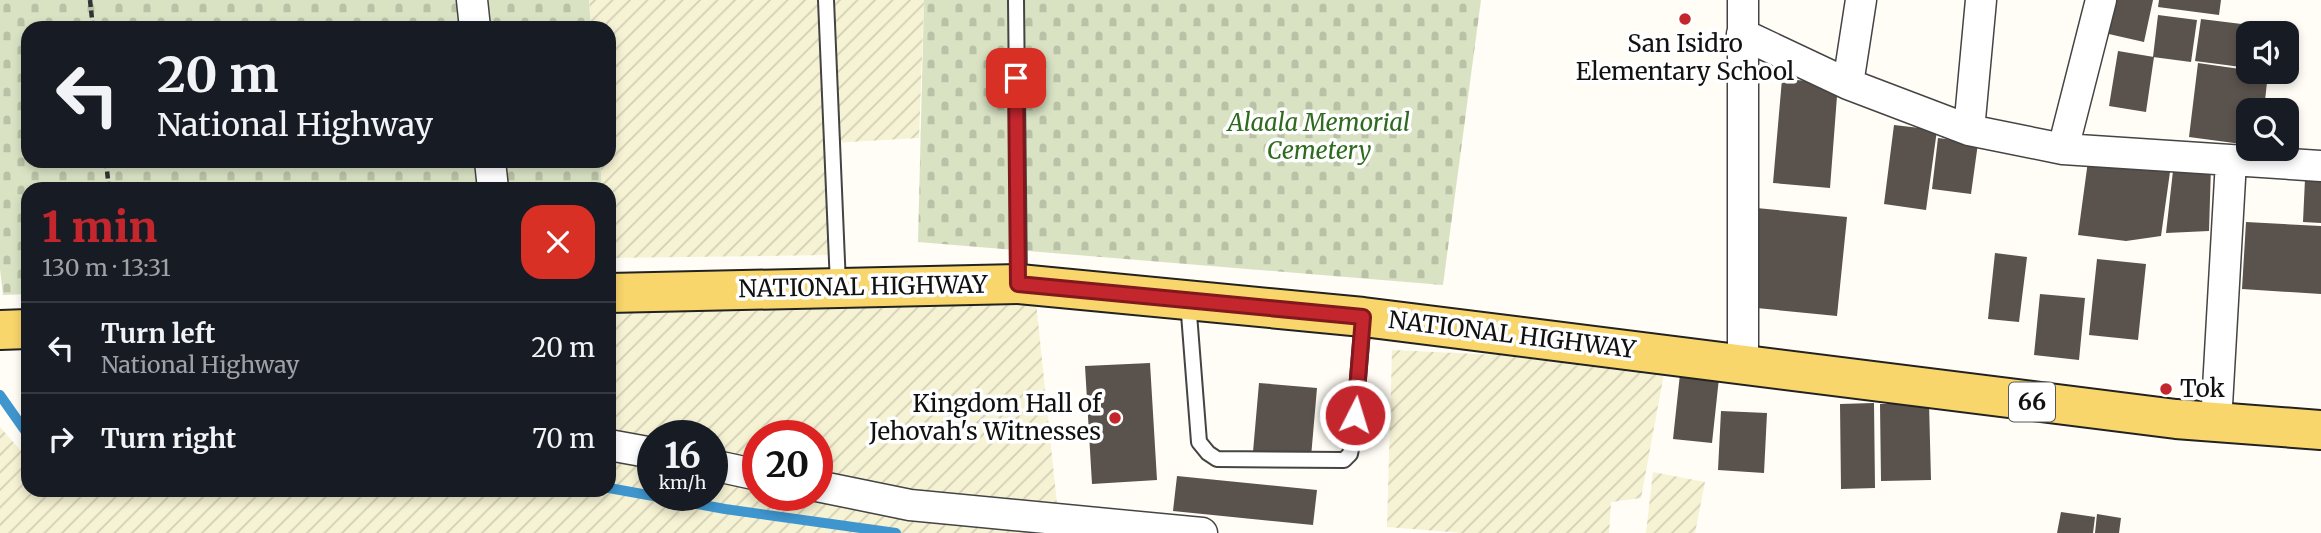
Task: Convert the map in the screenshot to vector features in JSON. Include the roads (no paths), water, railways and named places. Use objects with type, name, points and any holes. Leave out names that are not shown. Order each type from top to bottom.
[{"type":"main road","name":"NATIONAL HIGHWAY","points":[[616,293],[1018,284],[1363,317],[1743,367]]},
{"type":"main road","points":[[0,330],[21,329]]},
{"type":"main road","name":"66","points":[[1743,367],[2216,423],[2321,430]]},
{"type":"street","points":[[472,0],[474,21]]},
{"type":"street","points":[[1743,0],[1743,367]]},
{"type":"street","points":[[1848,84],[1861,0]]},
{"type":"street","points":[[1969,130],[1981,0]]},
{"type":"street","points":[[2063,149],[2101,0]]},
{"type":"street","points":[[1742,34],[1848,84],[1969,130],[2063,149],[2321,166]]},
{"type":"street","points":[[2216,423],[2231,161]]},
{"type":"street","points":[[616,445],[637,450]]},
{"type":"street","points":[[833,489],[910,505],[1202,533]]},
{"type":"lane","points":[[826,0],[838,286]]},
{"type":"lane","points":[[1016,0],[1018,284]]},
{"type":"lane","points":[[1188,299],[1199,442],[1208,453],[1217,458],[1333,462],[1344,460],[1350,454],[1363,317]]},
{"type":"waterway","points":[[0,395],[21,425]]},
{"type":"waterway","points":[[616,489],[725,509],[896,533]]},
{"type":"place","name":"San Isidro Elementary School","points":[[1685,19]]},
{"type":"place","name":"Tok","points":[[2166,389]]},
{"type":"place","name":"Kingdom Hall of Jehovah's Witnesses","points":[[1115,418]]},
{"type":"park label","name":"Alaala Memorial Cemetery","points":[[1319,137]]}]
